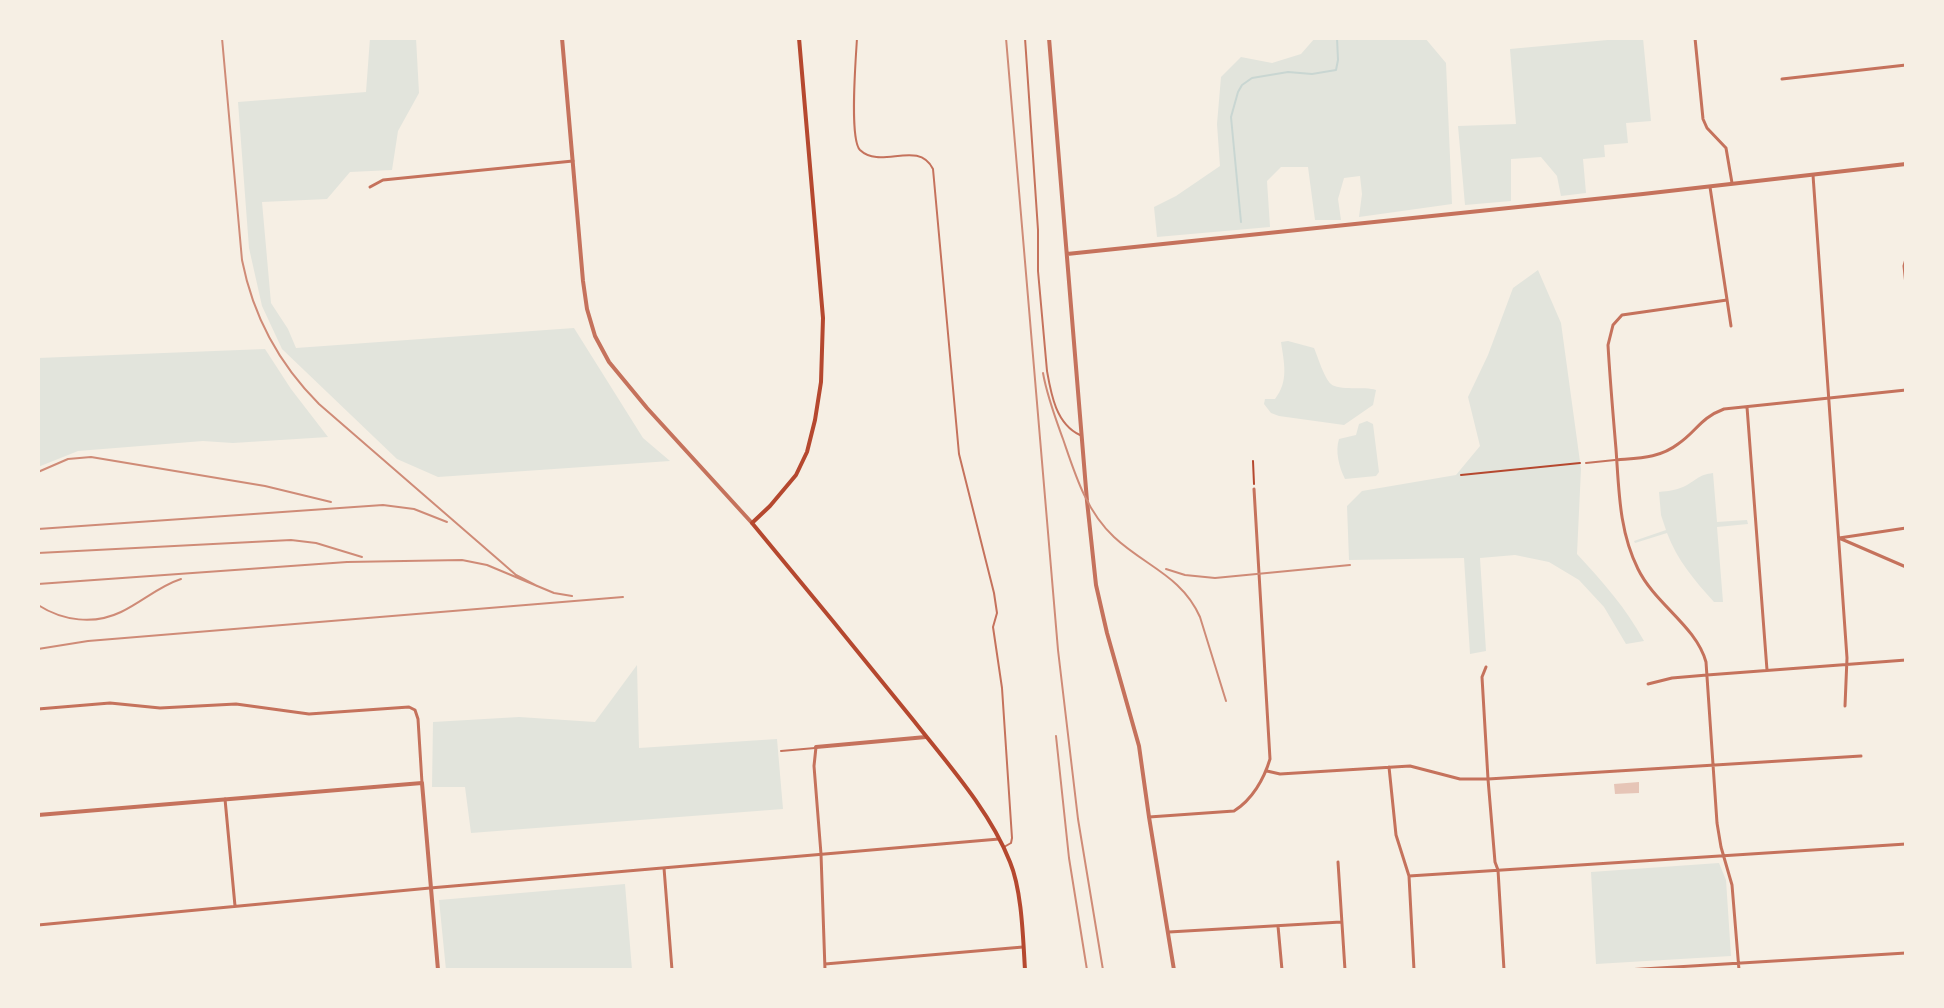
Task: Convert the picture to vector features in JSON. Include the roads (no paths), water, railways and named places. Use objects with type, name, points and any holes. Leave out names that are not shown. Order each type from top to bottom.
[{"type":"main road","points":[[799,38],[823,318],[821,382],[807,452],[796,475],[752,523],[926,737],[977,804],[999,839],[1011,863],[1016,883],[1025,970]]},
{"type":"street","points":[[562,38],[583,281],[595,336],[609,362],[647,408],[752,523]]},
{"type":"street","points":[[1049,38],[1096,585],[1139,746],[1174,970]]},
{"type":"street","points":[[1695,38],[1703,119],[1707,128],[1726,148],[1732,183]]},
{"type":"street","points":[[1782,79],[1906,65]]},
{"type":"street","points":[[370,187],[383,180],[573,161]]},
{"type":"street","points":[[1067,254],[1906,164]]},
{"type":"street","points":[[1813,175],[1847,664],[1845,706]]},
{"type":"street","points":[[1710,185],[1731,326]]},
{"type":"street","points":[[1906,259],[1906,285]]},
{"type":"street","points":[[1727,300],[1622,315],[1613,325],[1608,345],[1622,523],[1631,554],[1652,592],[1698,643],[1703,653],[1717,823],[1732,885],[1739,970]]},
{"type":"street","points":[[1617,460],[1664,453],[1678,445],[1708,416],[1724,409],[1906,390]]},
{"type":"street","points":[[1747,407],[1767,670]]},
{"type":"street","points":[[1149,817],[1234,811],[1246,804],[1267,771],[1270,759],[1254,489]]},
{"type":"street","points":[[1839,538],[1906,528]]},
{"type":"street","points":[[1839,538],[1906,567]]},
{"type":"street","points":[[1648,684],[1672,678],[1906,660]]},
{"type":"street","points":[[1486,667],[1482,677],[1488,779],[1504,970]]},
{"type":"street","points":[[38,709],[110,703],[160,708],[236,704],[309,714],[409,707],[415,710],[438,970]]},
{"type":"street","points":[[825,970],[814,766],[816,747],[926,737]]},
{"type":"street","points":[[1267,771],[1280,774],[1410,766],[1460,779],[1488,779],[1861,756]]},
{"type":"street","points":[[1389,767],[1396,835],[1409,876],[1414,970]]},
{"type":"street","points":[[38,815],[422,783]]},
{"type":"street","points":[[225,799],[235,906]]},
{"type":"street","points":[[38,925],[999,839]]},
{"type":"street","points":[[1409,876],[1906,844]]},
{"type":"street","points":[[1338,862],[1345,970]]},
{"type":"street","points":[[664,868],[672,970]]},
{"type":"street","points":[[1167,933],[1341,922]]},
{"type":"street","points":[[1278,926],[1282,970]]},
{"type":"street","points":[[825,964],[1023,947]]},
{"type":"street","points":[[1626,970],[1906,953]]},
{"type":"lane","points":[[857,38],[857,146],[870,156],[924,157],[933,169],[959,454],[997,613],[993,627],[1002,688],[1012,838],[1011,843],[1003,848]]},
{"type":"lane","points":[[1025,38],[1047,371],[1064,424],[1081,435]]},
{"type":"lane","points":[[1586,463],[1617,460]]},
{"type":"lane","points":[[781,751],[816,747]]},
{"type":"waterway","points":[[1241,222],[1231,117],[1238,92],[1252,78],[1288,72],[1312,74],[1336,70],[1337,38]]},
{"type":"railway","points":[[222,38],[242,260],[253,300],[280,356],[319,404],[516,575],[537,586]]},
{"type":"railway","points":[[1006,38],[1058,650],[1078,819],[1103,970]]},
{"type":"railway","points":[[1043,373],[1054,415],[1089,504],[1114,537],[1173,581],[1192,603],[1200,617],[1226,701]]},
{"type":"railway","points":[[38,472],[68,459],[91,457],[265,486],[331,502]]},
{"type":"railway","points":[[38,529],[383,505],[414,509],[447,522]]},
{"type":"railway","points":[[38,553],[291,540],[316,543],[362,557]]},
{"type":"railway","points":[[38,584],[347,562],[462,560],[487,565],[554,593],[572,596]]},
{"type":"railway","points":[[1166,569],[1185,575],[1215,578],[1350,565]]},
{"type":"railway","points":[[38,605],[68,618],[100,619],[121,612],[181,579]]},
{"type":"railway","points":[[38,649],[88,641],[623,597]]},
{"type":"railway","points":[[1056,736],[1069,858],[1087,970]]}]
